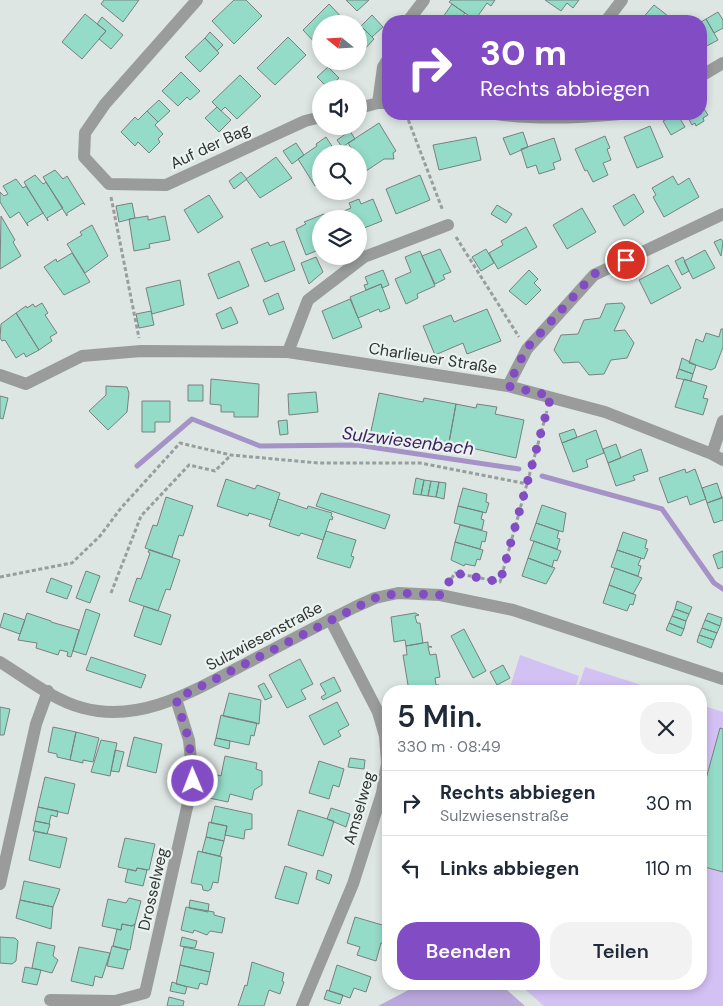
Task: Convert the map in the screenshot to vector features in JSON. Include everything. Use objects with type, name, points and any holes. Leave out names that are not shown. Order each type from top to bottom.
[{"type":"street","points":[[109,184],[84,157],[85,133],[105,104],[196,0]]},
{"type":"street","points":[[413,15],[424,0]]},
{"type":"street","points":[[611,15],[622,0]]},
{"type":"street","points":[[707,72],[723,63]]},
{"type":"street","points":[[367,106],[382,103]]},
{"type":"street","name":"Auf der Bag","points":[[109,184],[166,185],[312,119]]},
{"type":"street","points":[[508,386],[526,349],[594,274],[723,214]]},
{"type":"street","points":[[288,352],[308,300],[364,257],[448,224]]},
{"type":"street","name":"Charlieuer Straße","points":[[0,375],[26,384],[82,356],[142,351],[288,352],[508,386],[551,396],[605,412],[718,457],[723,420]]},
{"type":"street","name":"Sulzwiesenstraße","points":[[0,662],[48,691],[82,708],[114,712],[155,706],[176,699],[330,619],[375,598],[398,593],[440,595],[512,610],[723,679]]},
{"type":"street","name":"Amselweg","points":[[330,619],[378,712],[382,726]]},
{"type":"street","points":[[0,884],[36,724],[48,691]]},
{"type":"street","name":"Drosselweg","points":[[50,1000],[115,1001],[145,994],[193,781],[189,740],[176,699]]},
{"type":"street","name":"Amselweg","points":[[302,1006],[353,884],[382,792]]},
{"type":"path","points":[[408,120],[448,224],[526,349]]},
{"type":"path","points":[[109,184],[142,351]]},
{"type":"path","points":[[440,595],[455,573],[500,582],[551,396]]},
{"type":"path","points":[[0,577],[72,563],[100,536],[121,508],[180,443],[231,455],[318,463],[420,463],[528,484]]},
{"type":"path","points":[[111,593],[142,516],[189,465],[216,470],[231,455]]},
{"type":"shaded area","points":[[520,655],[579,676],[576,685],[511,685]]},
{"type":"shaded area","points":[[585,667],[641,685],[579,685]]},
{"type":"shaded area","points":[[707,707],[723,712],[723,1006],[544,1006],[526,990],[707,990]]},
{"type":"shaded area","points":[[409,990],[507,990],[525,1006],[378,1006]]},
{"type":"building","points":[[104,0],[139,0],[123,22],[101,4]]},
{"type":"building","points":[[234,0],[246,0],[262,16],[234,44],[212,21]]},
{"type":"building","points":[[346,0],[369,0],[357,11]]},
{"type":"building","points":[[451,0],[495,0],[491,6],[487,3],[479,15],[468,15],[449,2]]},
{"type":"building","points":[[545,0],[579,0],[573,8],[567,3],[561,11]]},
{"type":"building","points":[[329,4],[339,15],[318,15]]},
{"type":"building","points":[[452,4],[465,13],[464,15],[444,15]]},
{"type":"building","points":[[654,5],[667,15],[645,15]]},
{"type":"building","points":[[718,12],[723,20],[723,28],[714,33],[707,18]]},
{"type":"building","points":[[85,14],[106,31],[82,59],[62,42]]},
{"type":"building","points":[[372,15],[382,28],[372,37],[368,33],[368,19]]},
{"type":"building","points":[[102,17],[123,35],[111,49],[99,39],[106,31],[97,24]]},
{"type":"building","points":[[312,21],[312,40],[303,30]]},
{"type":"building","points":[[707,21],[718,40],[707,46]]},
{"type":"building","points":[[210,32],[223,45],[217,51],[205,38]]},
{"type":"building","points":[[368,33],[374,39],[368,46]]},
{"type":"building","points":[[288,37],[306,55],[275,85],[257,68]]},
{"type":"building","points":[[205,38],[219,53],[200,72],[185,57]]},
{"type":"building","points":[[325,70],[331,70],[339,78],[337,80],[320,80],[317,77]]},
{"type":"building","points":[[181,72],[200,91],[190,100],[187,97],[178,106],[162,91]]},
{"type":"building","points":[[240,75],[261,96],[237,119],[225,107],[221,111],[212,102]]},
{"type":"building","points":[[159,100],[170,111],[158,122],[147,111]]},
{"type":"building","points":[[217,107],[231,120],[219,132],[205,118]]},
{"type":"building","points":[[147,111],[158,122],[155,125],[163,134],[158,139],[160,142],[149,153],[138,142],[135,146],[121,132],[135,117],[138,120]]},
{"type":"building","points":[[681,120],[685,127],[671,135],[663,121]]},
{"type":"building","points":[[689,120],[704,120],[696,126],[695,123],[692,125]]},
{"type":"building","points":[[379,123],[396,151],[393,153],[394,159],[384,159],[367,170],[367,145],[349,145],[348,143],[360,135],[367,135],[367,131]]},
{"type":"building","points":[[650,126],[663,157],[637,168],[624,137]]},
{"type":"building","points":[[523,132],[528,147],[510,155],[503,138]]},
{"type":"building","points":[[344,135],[352,135],[355,139],[345,145],[341,145],[337,140]]},
{"type":"building","points":[[605,136],[610,148],[607,149],[611,160],[603,163],[608,175],[593,182],[587,170],[585,171],[575,149]]},
{"type":"building","points":[[326,137],[331,145],[316,145]]},
{"type":"building","points":[[476,137],[481,160],[439,170],[433,145]]},
{"type":"building","points":[[554,138],[561,160],[553,163],[555,169],[539,174],[536,165],[527,168],[521,149]]},
{"type":"building","points":[[296,143],[304,155],[292,164],[283,151]]},
{"type":"building","points":[[312,149],[312,181],[298,159]]},
{"type":"building","points":[[276,157],[292,178],[260,198],[246,179]]},
{"type":"building","points":[[55,170],[63,179],[67,176],[85,205],[83,203],[67,213],[67,216],[43,177]]},
{"type":"building","points":[[241,172],[247,179],[234,189],[229,181]]},
{"type":"building","points":[[35,175],[43,184],[46,182],[63,208],[47,218],[48,221],[24,182]]},
{"type":"building","points":[[420,175],[430,200],[396,214],[386,189]]},
{"type":"building","points":[[673,176],[678,185],[689,178],[699,197],[664,217],[653,197],[656,195],[652,188]]},
{"type":"building","points":[[16,179],[23,188],[26,186],[43,213],[27,223],[28,226],[19,212],[10,218],[0,202],[0,192],[4,196],[8,194],[3,186]]},
{"type":"building","points":[[634,194],[644,212],[624,226],[613,206]]},
{"type":"building","points":[[209,195],[223,217],[198,233],[184,210]]},
{"type":"building","points":[[373,199],[382,221],[367,227],[367,210],[346,210],[351,208],[349,203],[359,200],[361,204]]},
{"type":"building","points":[[132,203],[135,218],[119,222],[116,206]]},
{"type":"building","points":[[497,205],[512,214],[506,223],[491,214]]},
{"type":"building","points":[[582,208],[596,232],[567,249],[553,225]]},
{"type":"building","points":[[1,216],[15,240],[13,242],[21,256],[0,269]]},
{"type":"building","points":[[148,216],[148,220],[165,216],[170,240],[149,244],[150,248],[134,251],[129,219]]},
{"type":"building","points":[[312,219],[312,253],[306,255],[296,229],[306,224],[304,222]]},
{"type":"building","points":[[92,225],[108,256],[85,273],[67,244],[82,235],[80,232]]},
{"type":"building","points":[[526,227],[537,247],[498,269],[489,253],[503,245],[501,241]]},
{"type":"building","points":[[721,239],[723,242],[721,256],[714,242]]},
{"type":"building","points":[[284,241],[295,270],[265,282],[251,249],[268,242],[270,246]]},
{"type":"building","points":[[440,249],[451,272],[443,275],[445,279],[435,284],[422,256]]},
{"type":"building","points":[[486,249],[494,263],[481,271],[472,257]]},
{"type":"building","points":[[705,250],[715,268],[693,279],[684,261]]},
{"type":"building","points":[[420,251],[435,286],[417,294],[418,298],[406,304],[395,279],[411,272],[405,257]]},
{"type":"building","points":[[72,253],[90,282],[64,295],[44,267],[56,259],[57,262]]},
{"type":"building","points":[[683,257],[689,271],[682,275],[675,261]]},
{"type":"building","points":[[312,259],[312,265],[320,265],[323,272],[309,284],[301,263]]},
{"type":"building","points":[[239,261],[249,286],[218,299],[208,274]]},
{"type":"building","points":[[668,265],[681,288],[651,304],[639,280]]},
{"type":"building","points":[[383,270],[389,285],[382,288],[381,284],[366,290],[364,285],[368,284],[365,277]]},
{"type":"building","points":[[529,270],[538,279],[534,283],[541,290],[526,305],[509,291]]},
{"type":"building","points":[[180,280],[184,305],[152,314],[146,288]]},
{"type":"building","points":[[381,284],[390,308],[380,312],[379,309],[358,318],[350,297]]},
{"type":"building","points":[[278,293],[284,309],[269,315],[263,300]]},
{"type":"building","points":[[350,299],[362,327],[333,339],[322,311]]},
{"type":"building","points":[[42,303],[48,313],[45,315],[57,333],[50,337],[52,341],[39,350],[16,313],[26,306],[27,308],[33,304],[35,307]]},
{"type":"building","points":[[622,303],[625,307],[614,331],[625,330],[634,343],[627,358],[611,360],[604,374],[589,375],[579,362],[563,363],[554,350],[561,335],[578,334],[584,320],[600,318],[606,304]]},
{"type":"building","points":[[231,307],[238,323],[222,329],[216,314]]},
{"type":"building","points":[[487,309],[501,341],[467,354],[463,343],[435,355],[423,326],[451,315],[454,322]]},
{"type":"building","points":[[151,311],[154,325],[139,328],[136,314]]},
{"type":"building","points":[[16,313],[39,350],[26,357],[24,353],[16,358],[5,340],[2,341],[0,338],[1,324]]},
{"type":"building","points":[[721,329],[723,329],[723,347],[715,368],[711,370],[689,363],[696,339],[703,342],[706,333],[719,337]]},
{"type":"building","points":[[682,358],[696,365],[693,374],[679,369]]},
{"type":"building","points":[[679,369],[693,374],[691,381],[676,378]]},
{"type":"building","points":[[211,379],[259,384],[258,417],[234,417],[234,412],[221,412],[221,405],[210,404]]},
{"type":"building","points":[[684,379],[707,386],[703,398],[708,399],[703,415],[675,407]]},
{"type":"building","points":[[188,385],[203,385],[203,401],[188,401]]},
{"type":"building","points":[[106,386],[127,387],[129,393],[127,412],[108,430],[89,411],[106,395]]},
{"type":"building","points":[[316,392],[318,412],[289,415],[288,394]]},
{"type":"building","points":[[379,393],[423,402],[424,398],[456,404],[448,447],[410,439],[409,443],[370,436]]},
{"type":"building","points":[[0,396],[8,398],[3,419],[0,418]]},
{"type":"building","points":[[142,401],[170,401],[170,422],[155,422],[155,432],[142,432]]},
{"type":"building","points":[[456,404],[476,408],[477,404],[497,407],[495,414],[524,420],[516,458],[449,443]]},
{"type":"building","points":[[287,420],[288,434],[280,435],[278,421]]},
{"type":"building","points":[[574,429],[577,437],[562,443],[559,434]]},
{"type":"building","points":[[596,430],[604,453],[586,460],[588,467],[573,472],[562,443]]},
{"type":"building","points":[[616,444],[621,458],[608,463],[603,449]]},
{"type":"building","points":[[641,449],[648,471],[633,476],[635,480],[616,486],[608,463]]},
{"type":"building","points":[[685,469],[686,473],[695,469],[706,499],[690,505],[687,496],[668,503],[659,478]]},
{"type":"building","points":[[416,478],[424,480],[421,495],[413,494]]},
{"type":"building","points":[[226,479],[255,489],[257,485],[280,493],[271,520],[249,513],[248,516],[217,506]]},
{"type":"building","points":[[424,480],[431,481],[428,496],[421,495]]},
{"type":"building","points":[[431,481],[439,482],[436,497],[428,496]]},
{"type":"building","points":[[439,482],[446,483],[444,499],[436,497]]},
{"type":"building","points":[[717,483],[722,498],[707,503],[702,488]]},
{"type":"building","points":[[463,488],[487,494],[486,502],[489,503],[486,513],[458,506]]},
{"type":"building","points":[[321,493],[390,515],[385,529],[316,506]]},
{"type":"building","points":[[166,497],[193,506],[183,536],[179,535],[172,557],[145,548],[153,525],[157,526]]},
{"type":"building","points":[[723,497],[723,520],[714,523],[707,503]]},
{"type":"building","points":[[278,499],[307,509],[308,506],[332,513],[332,520],[330,519],[323,540],[301,533],[299,536],[269,526]]},
{"type":"building","points":[[542,505],[566,513],[563,532],[536,523]]},
{"type":"building","points":[[458,506],[483,512],[481,519],[484,520],[482,530],[454,523]]},
{"type":"building","points":[[536,523],[559,531],[557,538],[560,539],[557,549],[530,540]]},
{"type":"building","points":[[460,525],[487,532],[485,542],[482,541],[480,549],[455,542]]},
{"type":"building","points":[[326,531],[356,540],[351,556],[354,557],[350,568],[317,558]]},
{"type":"building","points":[[623,532],[647,540],[645,548],[648,549],[644,559],[617,550]]},
{"type":"building","points":[[534,541],[561,551],[557,561],[554,560],[552,567],[528,558]]},
{"type":"building","points":[[455,542],[483,550],[480,560],[477,559],[475,566],[465,564],[464,566],[451,560]]},
{"type":"building","points":[[149,550],[180,560],[170,590],[166,589],[158,611],[129,601],[137,578],[141,579],[150,553],[148,552]]},
{"type":"building","points":[[617,550],[641,558],[638,565],[641,566],[638,576],[611,567]]},
{"type":"building","points":[[723,551],[723,567],[718,569],[713,555]]},
{"type":"building","points":[[528,558],[555,568],[546,584],[522,576]]},
{"type":"building","points":[[615,568],[642,578],[633,594],[609,585]]},
{"type":"building","points":[[86,571],[100,576],[90,603],[76,598]]},
{"type":"building","points":[[51,578],[72,586],[67,599],[46,592]]},
{"type":"building","points":[[609,585],[636,595],[633,605],[630,604],[627,611],[603,603]]},
{"type":"building","points":[[677,601],[692,607],[689,614],[675,609]]},
{"type":"building","points":[[144,606],[171,615],[161,645],[134,636]]},
{"type":"building","points":[[86,609],[100,614],[86,655],[73,651]]},
{"type":"building","points":[[675,609],[689,614],[686,621],[672,616]]},
{"type":"building","points":[[4,613],[25,620],[20,634],[0,627]]},
{"type":"building","points":[[27,613],[79,630],[71,657],[67,656],[68,652],[60,650],[58,655],[36,648],[37,643],[18,640]]},
{"type":"building","points":[[415,613],[419,615],[415,616],[417,623],[420,623],[423,643],[406,646],[405,640],[394,642],[391,617]]},
{"type":"building","points":[[708,613],[722,618],[720,626],[705,620]]},
{"type":"building","points":[[672,616],[686,621],[684,629],[669,623]]},
{"type":"building","points":[[705,620],[720,626],[717,633],[702,628]]},
{"type":"building","points":[[669,623],[684,629],[681,636],[666,630]]},
{"type":"building","points":[[702,628],[717,633],[714,640],[699,635]]},
{"type":"building","points":[[464,629],[486,671],[473,678],[451,636]]},
{"type":"building","points":[[699,635],[714,640],[711,648],[697,642]]},
{"type":"building","points":[[428,642],[428,646],[432,647],[428,647],[430,655],[436,654],[440,677],[435,678],[436,685],[408,685],[403,655],[407,655],[406,646]]},
{"type":"building","points":[[91,657],[146,675],[141,688],[86,670]]},
{"type":"building","points":[[300,659],[313,684],[301,690],[306,699],[287,708],[269,675]]},
{"type":"building","points":[[503,665],[510,678],[497,685],[490,672]]},
{"type":"building","points":[[334,677],[341,691],[323,700],[321,697],[326,694],[320,684]]},
{"type":"building","points":[[264,683],[272,697],[265,700],[258,686]]},
{"type":"building","points":[[229,693],[261,700],[259,724],[223,716]]},
{"type":"building","points":[[337,702],[349,725],[338,731],[341,736],[324,745],[309,716]]},
{"type":"building","points":[[0,707],[10,709],[4,735],[0,735]]},
{"type":"building","points":[[221,715],[257,723],[254,736],[251,735],[249,745],[216,738]]},
{"type":"building","points":[[53,727],[76,732],[70,760],[57,757],[57,754],[48,752]]},
{"type":"building","points":[[720,728],[723,729],[723,872],[707,868],[707,775]]},
{"type":"building","points":[[76,732],[99,738],[93,762],[83,760],[83,763],[70,760]]},
{"type":"building","points":[[134,737],[162,744],[156,773],[127,766]]},
{"type":"building","points":[[216,738],[230,741],[229,749],[214,745]]},
{"type":"building","points":[[101,740],[117,743],[110,776],[91,772]]},
{"type":"building","points":[[115,750],[124,752],[119,772],[111,771]]},
{"type":"building","points":[[225,756],[257,763],[256,769],[262,771],[262,785],[254,790],[252,800],[230,794],[228,802],[209,798],[214,774],[221,776]]},
{"type":"building","points":[[350,758],[365,760],[364,769],[348,767]]},
{"type":"building","points":[[319,761],[344,769],[339,787],[333,785],[329,799],[309,793]]},
{"type":"building","points":[[45,777],[75,784],[68,814],[38,807]]},
{"type":"building","points":[[215,806],[252,814],[252,829],[245,830],[244,839],[225,835],[227,826],[211,823]]},
{"type":"building","points":[[38,807],[58,811],[57,817],[51,815],[49,824],[35,821]]},
{"type":"building","points":[[331,808],[350,814],[346,827],[327,819]]},
{"type":"building","points":[[298,810],[334,821],[323,856],[288,845]]},
{"type":"building","points":[[35,821],[50,824],[47,834],[33,831]]},
{"type":"building","points":[[209,822],[227,826],[224,841],[206,837]]},
{"type":"building","points":[[35,831],[67,838],[60,868],[29,860]]},
{"type":"building","points":[[206,837],[224,841],[220,856],[202,852]]},
{"type":"building","points":[[125,838],[155,844],[149,870],[137,868],[136,871],[118,867]]},
{"type":"building","points":[[198,851],[222,857],[218,883],[213,882],[211,889],[208,891],[203,890],[202,885],[191,883]]},
{"type":"building","points":[[285,866],[307,873],[298,904],[275,898]]},
{"type":"building","points":[[137,868],[147,870],[143,886],[125,882],[128,869],[136,871]]},
{"type":"building","points":[[318,870],[332,875],[329,884],[316,879]]},
{"type":"building","points":[[24,881],[60,889],[53,907],[20,900]]},
{"type":"building","points":[[129,898],[141,901],[135,924],[132,926],[122,924],[121,930],[102,926],[108,899],[126,903]]},
{"type":"building","points":[[20,900],[53,907],[51,929],[16,918]]},
{"type":"building","points":[[190,900],[209,904],[208,912],[189,908]]},
{"type":"building","points":[[186,907],[214,912],[214,915],[225,918],[222,933],[210,931],[207,935],[194,930],[193,933],[181,930]]},
{"type":"building","points":[[355,917],[382,925],[382,943],[376,961],[357,955],[360,947],[347,943]]},
{"type":"building","points":[[122,924],[132,926],[135,924],[130,950],[113,946],[117,929],[121,930]]},
{"type":"building","points":[[0,937],[15,938],[18,941],[16,961],[12,964],[0,963]]},
{"type":"building","points":[[182,937],[197,941],[195,948],[180,946]]},
{"type":"building","points":[[37,942],[55,946],[53,956],[58,960],[52,973],[32,968]]},
{"type":"building","points":[[112,946],[128,950],[123,969],[107,966]]},
{"type":"building","points":[[79,947],[110,953],[102,978],[95,976],[93,986],[71,981]]},
{"type":"building","points":[[184,947],[214,953],[210,972],[180,965]]},
{"type":"building","points":[[252,962],[284,973],[282,981],[284,982],[280,994],[269,990],[264,1006],[238,1006],[245,985],[247,986]]},
{"type":"building","points":[[180,965],[210,972],[207,985],[200,983],[198,989],[176,984]]},
{"type":"building","points":[[337,965],[371,977],[366,992],[354,988],[350,998],[329,991]]},
{"type":"building","points":[[25,967],[41,970],[37,985],[22,982]]},
{"type":"building","points":[[172,982],[187,987],[185,994],[170,991]]},
{"type":"building","points":[[327,990],[343,995],[340,1004],[324,999]]},
{"type":"building","points":[[169,997],[184,1001],[183,1006],[167,1006]]},
{"type":"waterway","name":"Sulzwiesenbach","points":[[137,466],[192,419],[260,446],[357,445],[519,469]]},
{"type":"waterway","name":"Sulzwiesenbach","points":[[542,476],[662,509],[714,583],[723,589]]},
{"type":"route","points":[[193,781],[189,740],[176,699],[375,598],[398,593],[440,595],[455,573],[500,582],[551,396],[508,386],[526,349],[594,274],[626,260]]}]
